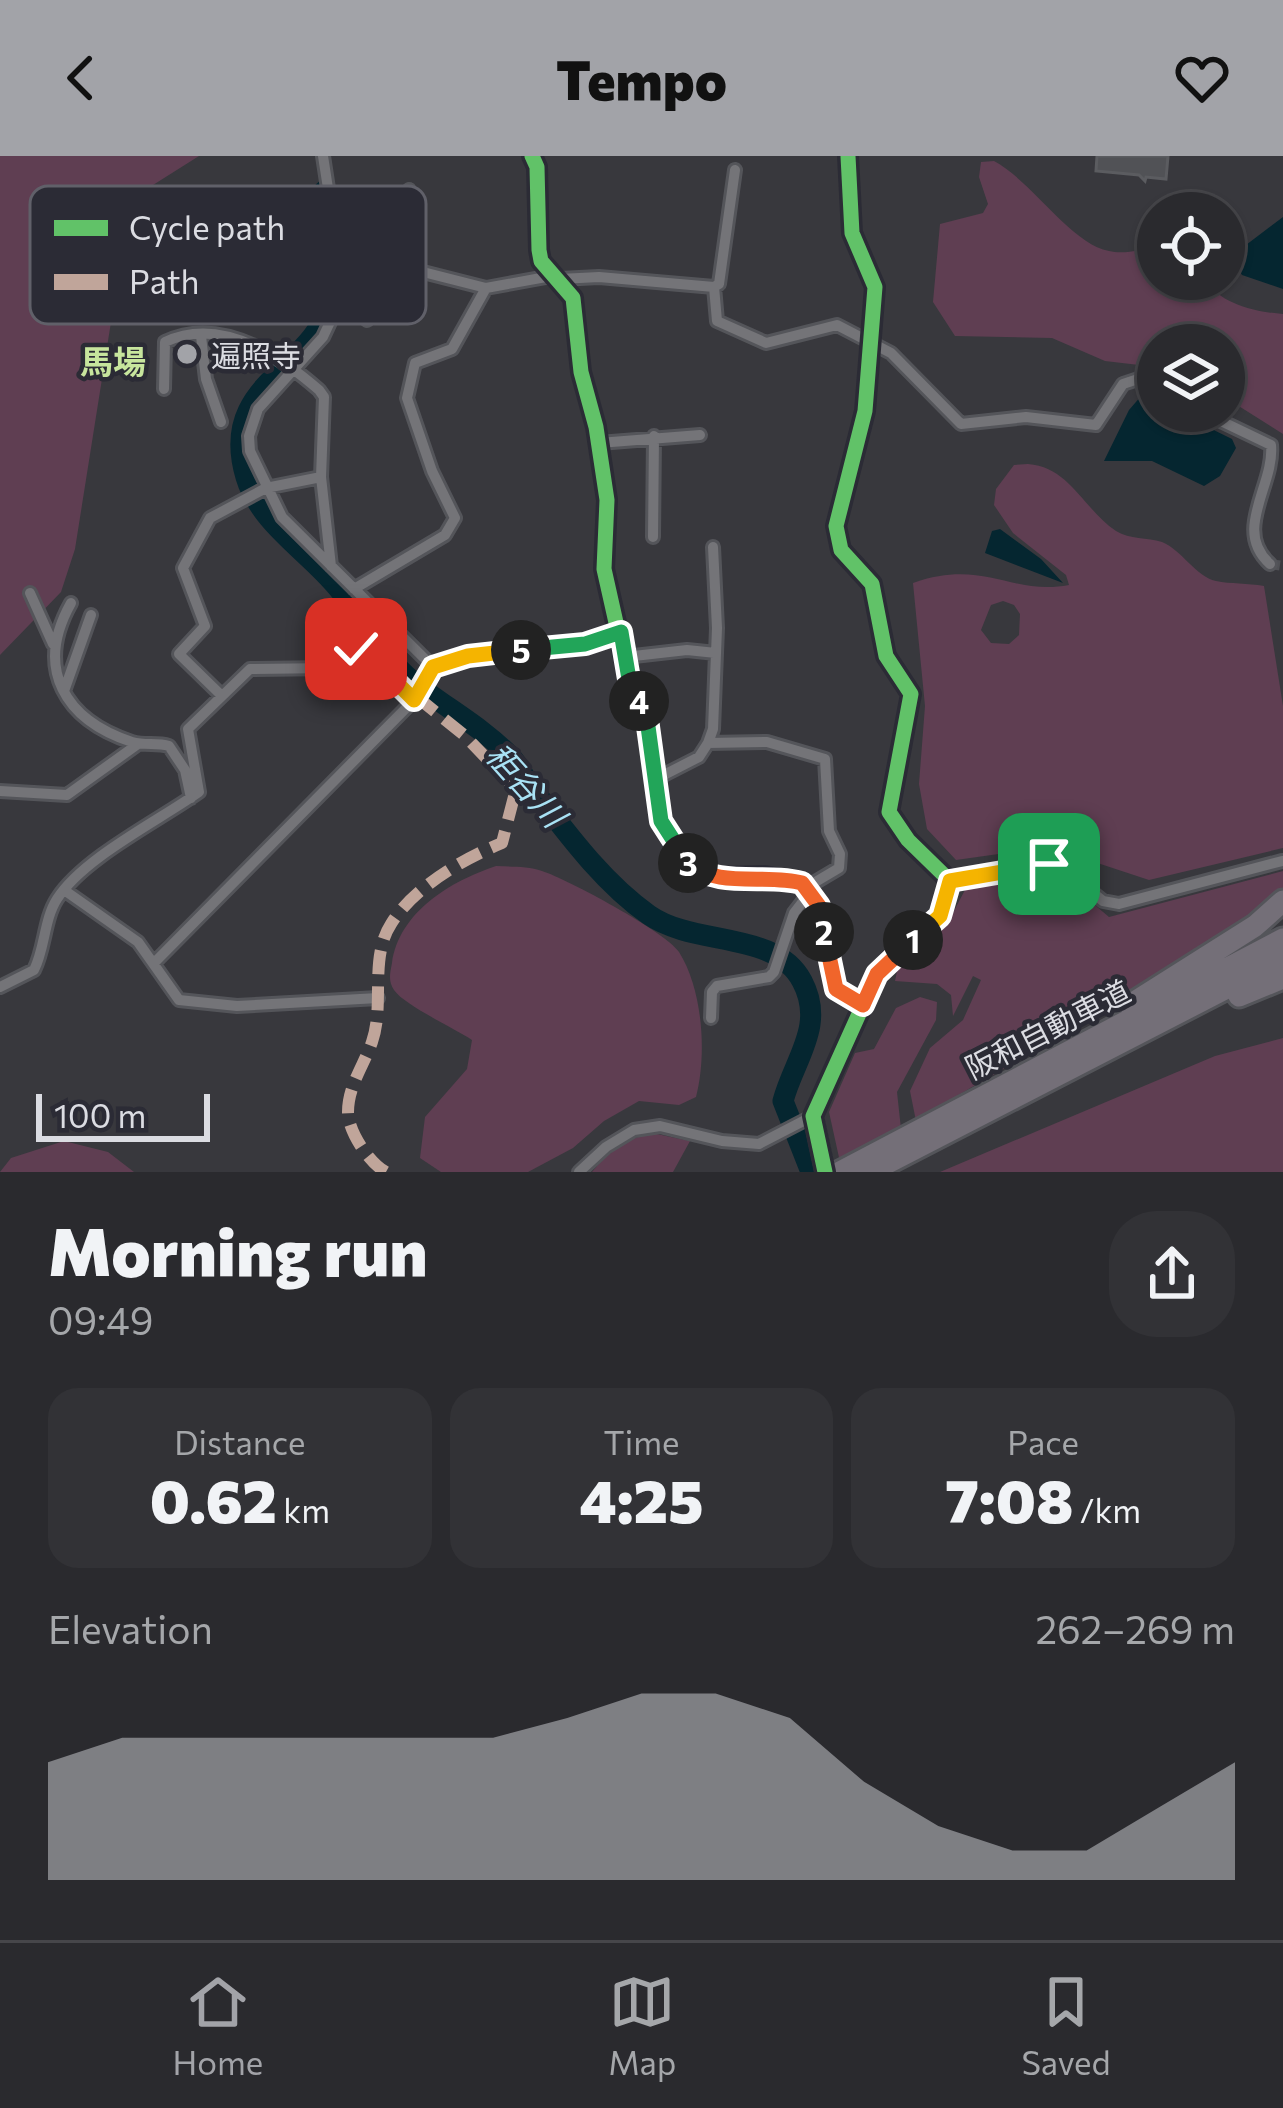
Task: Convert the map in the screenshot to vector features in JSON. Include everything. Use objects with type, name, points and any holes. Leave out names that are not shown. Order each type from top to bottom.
[{"type":"highway","points":[[954,1119],[1255,926],[1283,901]]},
{"type":"highway","name":"阪和自動車道","points":[[870,1172],[954,1119],[1283,939]]},
{"type":"highway","name":"阪和自動車道","points":[[840,1172],[1068,1071],[1283,958]]},
{"type":"highway","points":[[1068,1071],[1283,978]]},
{"type":"street","points":[[323,156],[327,186]]},
{"type":"street","points":[[532,156],[538,167],[542,261],[573,298],[581,372],[607,500],[604,569],[630,685],[646,712],[668,837],[696,870],[713,877],[782,878],[809,889],[819,906],[836,989],[863,1005]]},
{"type":"street","points":[[848,156],[852,233],[875,286],[865,410],[836,517],[838,538],[842,550],[872,584],[880,641],[911,694],[890,812],[908,840],[950,881]]},
{"type":"street","points":[[426,273],[486,288],[558,277],[714,287],[719,284],[735,170]]},
{"type":"street","points":[[714,287],[717,321],[766,343],[837,325],[872,342],[891,353],[961,424],[1026,417],[1096,425],[1123,384],[1137,379]]},
{"type":"street","points":[[354,589],[445,536],[455,518],[432,471],[406,389],[415,363],[452,349],[486,288]]},
{"type":"street","points":[[331,324],[265,398],[251,424],[250,451],[282,518],[433,667]]},
{"type":"street","points":[[201,336],[206,379],[221,422]]},
{"type":"street","points":[[164,389],[165,342],[201,336],[244,341],[293,368],[324,397],[321,476],[331,566]]},
{"type":"street","points":[[1244,432],[1271,445],[1273,463],[1253,527],[1260,556],[1270,564]]},
{"type":"street","points":[[598,443],[700,435]]},
{"type":"street","points":[[653,537],[654,436]]},
{"type":"street","points":[[222,696],[179,654],[205,626],[184,568],[209,518],[266,488],[321,476]]},
{"type":"street","points":[[656,779],[698,757],[713,729],[713,547]]},
{"type":"street","points":[[30,593],[56,651]]},
{"type":"street","points":[[71,603],[56,651],[57,679],[64,691],[85,723],[138,744],[161,743],[178,755],[191,798]]},
{"type":"street","points":[[64,691],[91,615]]},
{"type":"street","points":[[155,962],[416,699],[433,667],[468,656],[585,644],[621,632]]},
{"type":"street","points":[[0,986],[34,970],[54,902],[99,856],[200,792],[188,729],[250,668],[331,668],[363,649],[416,699]]},
{"type":"street","points":[[625,656],[675,650],[716,653]]},
{"type":"street","points":[[708,743],[767,742],[825,759],[829,831],[840,854],[839,868],[809,889],[781,942],[770,977],[716,986],[711,1018]]},
{"type":"street","points":[[0,790],[67,795],[138,744]]},
{"type":"street","points":[[950,881],[1057,864],[1103,901],[1119,904],[1282,861]]},
{"type":"street","points":[[825,1172],[813,1116],[877,974],[940,916],[950,881]]},
{"type":"street","points":[[64,890],[138,942],[179,1000],[197,1005],[379,998]]},
{"type":"street","points":[[579,1172],[634,1130],[660,1126],[759,1144],[813,1116]]},
{"type":"shaded area","points":[[0,156],[199,156],[152,186],[30,186],[30,324],[111,324],[75,549],[61,592],[0,655]]},
{"type":"shaded area","points":[[994,161],[1009,171],[1094,246],[1137,250],[1137,300],[1227,300],[1283,314],[1283,434],[1245,410],[1245,324],[1137,324],[1137,365],[1105,361],[1052,338],[955,336],[933,302],[940,224],[983,213],[988,204],[979,177],[981,162]]},
{"type":"shaded area","points":[[1028,464],[1055,473],[1116,531],[1162,542],[1209,579],[1264,586],[1283,706],[1283,848],[1149,880],[1049,847],[956,860],[927,829],[919,784],[925,706],[913,583],[959,574],[1030,586],[1069,585],[1066,575],[1013,533],[994,505],[996,489],[1014,465]],"holes":[[[1003,601],[1020,614],[1019,635],[1009,644],[991,643],[981,630],[991,605]]]},
{"type":"shaded area","points":[[496,866],[537,869],[572,884],[637,920],[679,952],[698,1004],[702,1043],[696,1097],[679,1105],[639,1101],[604,1121],[573,1148],[528,1172],[441,1172],[420,1158],[425,1117],[467,1069],[472,1040],[399,996],[391,983],[391,970],[397,945],[416,914],[445,890]]},
{"type":"shaded area","points":[[1283,871],[1283,890],[1196,954],[916,1121],[910,1091],[930,1048],[963,1020],[981,980],[973,976],[953,1016],[951,995],[937,984],[895,981],[899,962],[946,926],[965,890],[1058,874],[1109,917]]},
{"type":"shaded area","points":[[920,997],[937,1002],[936,1020],[897,1092],[901,1129],[840,1162],[829,1112],[855,1053],[874,1049],[896,1008]]},
{"type":"shaded area","points":[[1283,1038],[1283,1172],[940,1172],[1215,1056]]},
{"type":"shaded area","points":[[652,1133],[690,1141],[673,1172],[592,1172],[619,1147]]},
{"type":"shaded area","points":[[64,1141],[108,1152],[134,1172],[0,1172],[11,1158]]},
{"type":"water","points":[[1283,217],[1283,289],[1245,276],[1245,246]]},
{"type":"water","points":[[1137,401],[1137,432],[1218,432],[1232,439],[1236,448],[1220,476],[1204,486],[1152,461],[1104,461]]},
{"type":"water","points":[[1000,529],[1041,559],[1063,583],[985,553],[992,531]]},
{"type":"building","points":[[1097,156],[1168,156],[1166,179],[1146,177],[1145,181],[1139,175],[1096,171]]},
{"type":"waterway","name":"秬谷川","points":[[321,324],[255,399],[245,420],[241,445],[253,494],[274,523],[338,588],[400,670],[512,758],[572,839],[632,902],[668,925],[754,946],[790,965],[802,981],[811,1013],[806,1042],[783,1101],[811,1172]]},
{"type":"tunnel","points":[[1270,564],[1283,566]]},
{"type":"marked path","points":[[386,1172],[361,1146],[348,1112],[353,1084],[376,1028],[384,937],[426,886],[502,843],[516,789],[464,735],[417,697]]},
{"type":"cycle path","points":[[532,156],[537,167],[541,261],[573,298],[581,372],[596,427],[607,500],[604,569],[630,685],[646,712],[661,821],[681,857],[696,870],[713,877],[765,876],[802,883],[819,906],[836,989],[864,1005]]},
{"type":"cycle path","points":[[825,1172],[813,1116],[877,974],[940,917],[950,881],[908,840],[889,812],[911,694],[886,656],[872,584],[841,550],[836,526],[865,411],[875,287],[852,233],[848,156]]},
{"type":"place","name":"遍照寺","points":[[187,354]]},
{"type":"district","name":"馬場","points":[[113,360]]},
{"type":"route","points":[[356,649],[363,649],[414,700],[433,667],[449,661],[504,651],[565,648],[621,632],[630,685],[646,712],[661,821],[668,837],[681,857],[713,877],[765,876],[802,883],[819,906],[836,989],[863,1005],[877,974],[940,916],[950,881],[1049,864]]}]
